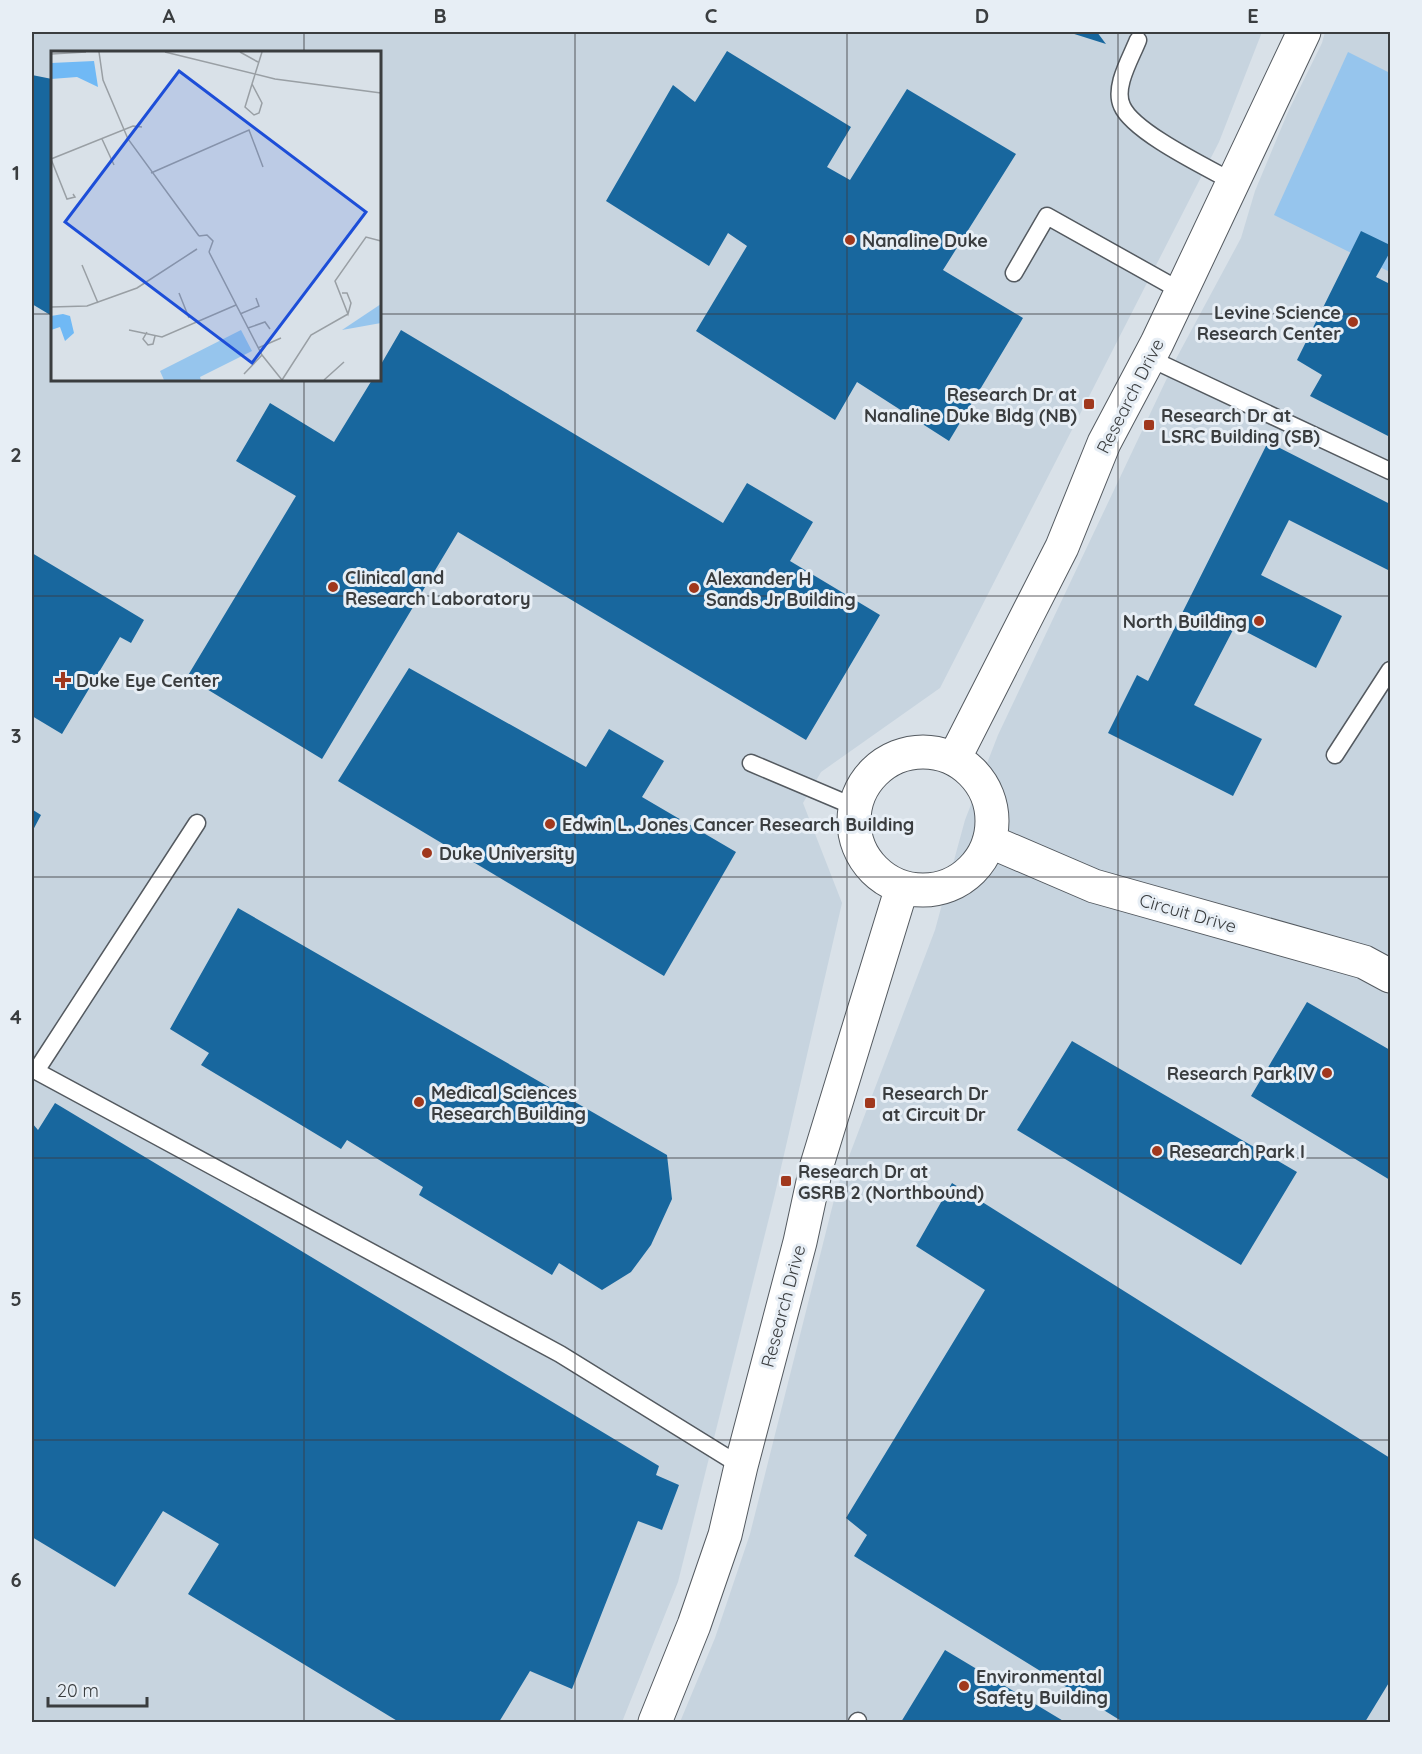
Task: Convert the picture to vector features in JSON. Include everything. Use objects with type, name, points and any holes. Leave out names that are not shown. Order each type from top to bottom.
[{"type":"street","name":"Research Drive","points":[[954,759],[1062,547],[1104,443],[1149,358],[1303,32]]},
{"type":"street","points":[[931,752],[954,759],[976,775],[986,791],[993,823],[989,841],[980,861],[963,878],[941,888],[917,890],[902,887],[883,878],[869,864],[858,845],[855,831],[855,807],[864,783],[880,766],[899,755],[931,752]]},
{"type":"street","name":"Circuit Drive","points":[[989,841],[1094,886],[1364,962],[1390,976]]},
{"type":"street","name":"Research Drive","points":[[655,1722],[694,1625],[725,1535],[800,1242],[816,1168],[902,887]]},
{"type":"lane","points":[[1138,40],[1121,81],[1121,105],[1136,125],[1233,182]]},
{"type":"lane","points":[[1014,273],[1047,216],[1181,291]]},
{"type":"lane","points":[[1149,358],[1390,471]]},
{"type":"lane","points":[[1335,755],[1390,670]]},
{"type":"lane","points":[[751,763],[855,807]]},
{"type":"lane","points":[[196,823],[36,1071],[560,1354],[741,1466]]},
{"type":"shaded area","name":"Duke University","points":[[32,32],[1262,32],[1219,142],[940,688],[821,772],[803,803],[842,903],[774,1198],[678,1582],[622,1722],[32,1722]]},
{"type":"shaded area","points":[[1325,32],[1390,32],[1390,1722],[680,1722],[715,1638],[750,1534],[837,1188],[935,930],[965,820],[998,735],[1177,357],[1241,238],[1255,191]]},
{"type":"shaded area","points":[[1348,52],[1390,73],[1390,272],[1274,215]]},
{"type":"building","points":[[1068,32],[1097,32],[1106,44]]},
{"type":"building","name":"Nanaline Duke","points":[[727,51],[851,127],[827,167],[850,180],[907,89],[1016,154],[943,270],[1023,318],[949,441],[857,382],[835,420],[696,331],[747,246],[728,233],[709,266],[606,201],[673,85],[695,102]]},
{"type":"building","points":[[32,75],[51,79],[51,315],[32,304]]},
{"type":"building","name":"Levine Science Research Center","points":[[1361,231],[1390,245],[1390,252],[1376,277],[1390,284],[1390,437],[1310,396],[1322,375],[1297,360]]},
{"type":"building","points":[[401,330],[723,523],[747,483],[813,522],[790,561],[880,615],[806,740],[458,532],[322,759],[187,677],[296,496],[236,461],[270,403],[334,442],[371,381],[381,381],[381,364]]},
{"type":"building","name":"North Building","points":[[1268,442],[1390,504],[1390,571],[1289,520],[1261,575],[1342,616],[1316,668],[1235,626],[1194,705],[1262,739],[1233,796],[1108,733],[1137,675],[1148,681]]},
{"type":"building","name":"Duke Eye Center","points":[[32,553],[144,620],[131,643],[120,637],[62,734],[32,716]]},
{"type":"building","name":"Edwin L. Jones Cancer Research Building","points":[[409,668],[586,767],[609,729],[664,761],[642,797],[736,852],[664,976],[338,781]]},
{"type":"building","points":[[32,811],[41,815],[32,832]]},
{"type":"building","name":"Medical Sciences Research Building","points":[[238,908],[667,1155],[672,1199],[651,1245],[631,1272],[602,1290],[559,1263],[552,1275],[419,1195],[423,1187],[347,1140],[341,1149],[201,1065],[209,1053],[170,1029]]},
{"type":"building","name":"Research Park IV","points":[[1307,1002],[1390,1050],[1390,1180],[1251,1096]]},
{"type":"building","name":"Research Park I","points":[[1072,1041],[1297,1172],[1241,1265],[1017,1130]]},
{"type":"building","points":[[55,1103],[659,1466],[656,1475],[679,1485],[662,1530],[638,1521],[572,1689],[530,1671],[499,1722],[399,1722],[188,1594],[219,1544],[163,1511],[115,1587],[32,1537],[32,1123],[38,1130]]},
{"type":"building","points":[[952,1183],[1390,1458],[1390,1681],[1365,1722],[1123,1722],[854,1556],[867,1535],[846,1518],[985,1290],[916,1246]]},
{"type":"building","name":"Environmental Safety Building","points":[[945,1650],[1065,1722],[901,1722]]},
{"type":"place","name":"Nanaline Duke","points":[[850,240]]},
{"type":"place","name":"Levine Science Research Center","points":[[1353,322]]},
{"type":"place","name":"Research Dr at Nanaline Duke Bldg (NB)","points":[[1089,404]]},
{"type":"place","name":"Research Dr at LSRC Building (SB)","points":[[1149,425]]},
{"type":"place","name":"Clinical and Research Laboratory","points":[[333,587]]},
{"type":"place","name":"Alexander H Sands Jr Building","points":[[694,588]]},
{"type":"place","name":"North Building","points":[[1259,621]]},
{"type":"place","name":"Duke Eye Center","points":[[63,680]]},
{"type":"place","name":"Edwin L. Jones Cancer Research Building","points":[[550,824]]},
{"type":"place","name":"Duke University","points":[[427,853]]},
{"type":"place","name":"Research Park IV","points":[[1327,1073]]},
{"type":"place","name":"Medical Sciences Research Building","points":[[419,1102]]},
{"type":"place","name":"Research Dr at Circuit Dr","points":[[870,1103]]},
{"type":"place","name":"Research Park I","points":[[1157,1151]]},
{"type":"place","name":"Research Dr at GSRB 2 (Northbound)","points":[[786,1181]]},
{"type":"place","name":"Environmental Safety Building","points":[[964,1686]]}]
